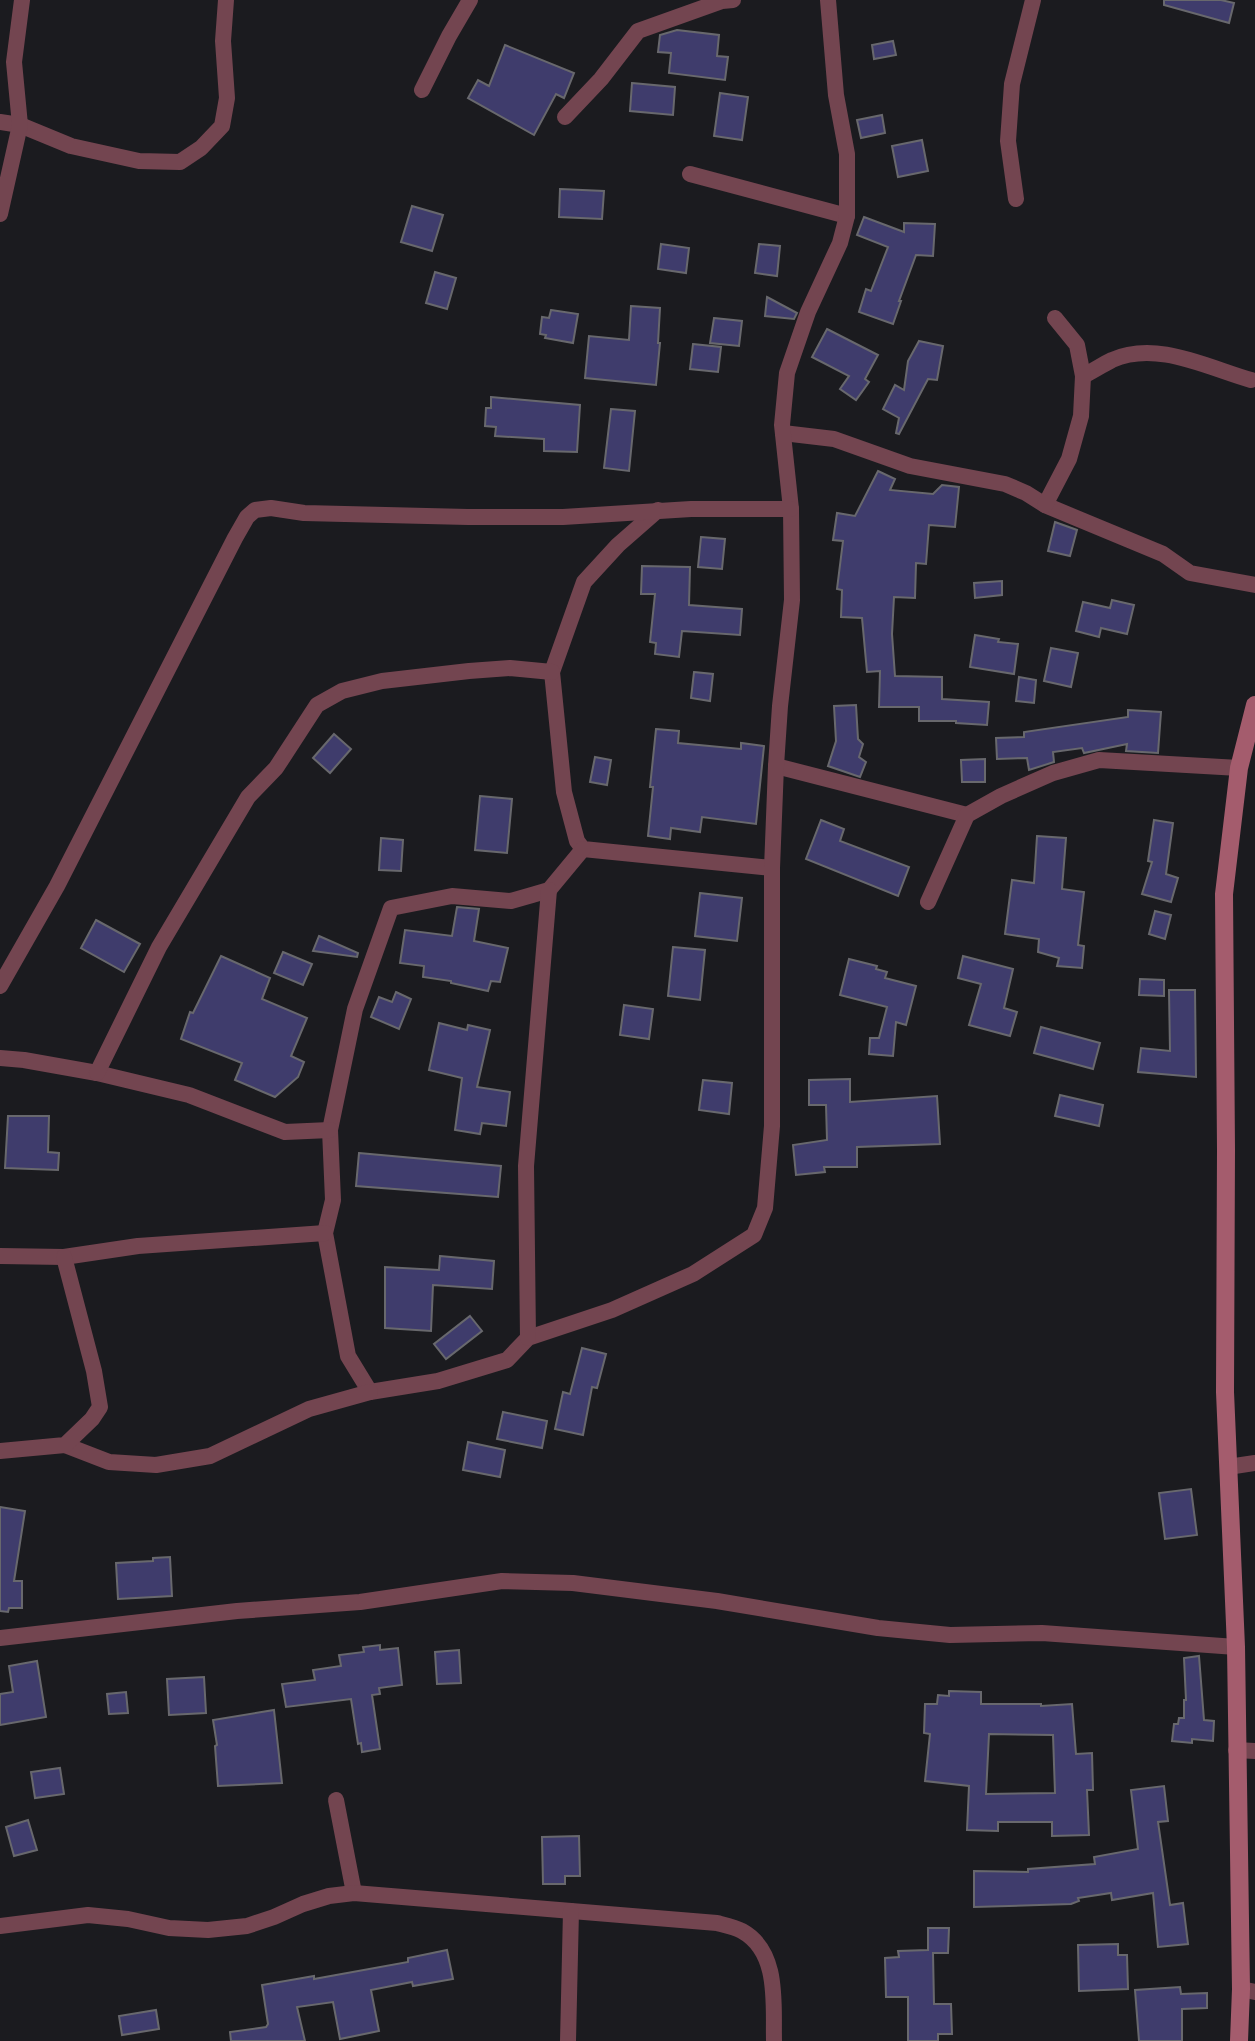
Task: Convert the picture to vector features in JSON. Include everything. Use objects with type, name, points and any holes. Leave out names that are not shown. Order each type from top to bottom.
[{"type":"street","points":[[0,214],[20,125],[14,62],[22,0]]},
{"type":"street","points":[[0,122],[20,125],[71,146],[139,161],[180,162],[201,148],[222,126],[226,98],[223,41],[226,0]]},
{"type":"street","points":[[422,90],[470,0]]},
{"type":"street","points":[[565,117],[601,79],[638,31],[722,1],[733,0]]},
{"type":"street","points":[[0,1451],[65,1445],[109,1462],[156,1465],[210,1456],[309,1409],[370,1392],[438,1381],[507,1360],[528,1338],[612,1310],[693,1274],[754,1235],[765,1208],[772,1126],[772,868],[780,706],[792,600],[791,509],[783,433],[787,373],[808,312],[840,243],[848,216],[847,154],[835,95],[828,0]]},
{"type":"street","points":[[1016,199],[1008,141],[1012,85],[1034,0]]},
{"type":"street","points":[[690,174],[848,216]]},
{"type":"street","points":[[1045,505],[1069,459],[1081,416],[1083,376],[1077,345],[1055,318]]},
{"type":"street","points":[[1083,376],[1115,359],[1147,353],[1176,355],[1199,365],[1251,380]]},
{"type":"street","points":[[783,433],[834,439],[910,466],[1005,484],[1045,505],[1163,554],[1190,573],[1255,585]]},
{"type":"street","points":[[0,986],[57,886],[235,538],[247,517],[255,510],[271,508],[304,513],[563,517],[659,510],[791,509]]},
{"type":"street","points":[[659,510],[618,545],[584,582],[552,672],[564,792],[577,841],[583,849],[772,868]]},
{"type":"street","points":[[97,1073],[159,947],[248,797],[276,768],[317,705],[342,691],[382,681],[496,669],[552,672]]},
{"type":"street","points":[[1240,2041],[1248,1991],[1236,1750],[1236,1647],[1225,1392],[1224,894],[1239,768],[1255,708]]},
{"type":"street","points":[[928,902],[967,815],[1001,796],[1053,773],[1099,760],[1239,768]]},
{"type":"street","points":[[776,766],[967,815]]},
{"type":"street","points":[[370,1392],[348,1356],[325,1234],[333,1200],[330,1130],[355,1009],[391,908],[452,895],[511,901],[549,890],[583,849]]},
{"type":"street","points":[[528,1338],[526,1167],[549,890]]},
{"type":"street","points":[[0,1058],[97,1073],[189,1095],[285,1132],[330,1130]]},
{"type":"street","points":[[0,1256],[64,1256],[138,1246],[325,1234]]},
{"type":"street","points":[[64,1256],[94,1371],[100,1406],[92,1419],[65,1445]]},
{"type":"street","points":[[1228,1467],[1255,1463]]},
{"type":"street","points":[[0,1638],[237,1611],[360,1602],[502,1581],[573,1583],[717,1601],[878,1629],[938,1634],[1042,1633],[1236,1647]]},
{"type":"street","points":[[1236,1750],[1255,1751]]},
{"type":"street","points":[[336,1800],[354,1893]]},
{"type":"street","points":[[0,1926],[88,1915],[128,1919],[169,1928],[208,1930],[247,1926],[303,1904],[329,1896],[354,1893],[716,1923],[744,1932],[762,1951],[772,1974],[774,2041]]},
{"type":"street","points":[[568,2041],[571,1911]]},
{"type":"building","points":[[1164,0],[1221,0],[1234,3],[1229,23],[1164,5]]},
{"type":"building","points":[[677,30],[719,35],[717,56],[728,57],[725,80],[669,73],[671,53],[658,52],[660,35]]},
{"type":"building","points":[[893,41],[896,55],[874,59],[872,45]]},
{"type":"building","points":[[505,45],[574,73],[564,98],[556,94],[534,135],[468,98],[478,80],[489,86]]},
{"type":"building","points":[[632,83],[675,87],[673,115],[630,111]]},
{"type":"building","points":[[720,93],[748,97],[742,140],[714,136]]},
{"type":"building","points":[[882,115],[885,133],[861,138],[857,120]]},
{"type":"building","points":[[922,140],[928,171],[898,177],[892,146]]},
{"type":"building","points":[[560,189],[604,191],[602,219],[559,217]]},
{"type":"building","points":[[412,206],[443,215],[432,251],[401,242]]},
{"type":"building","points":[[864,217],[904,232],[904,223],[935,224],[933,256],[916,255],[893,324],[859,312],[866,289],[871,291],[888,247],[857,235]]},
{"type":"building","points":[[661,244],[689,248],[686,273],[658,269]]},
{"type":"building","points":[[759,244],[780,246],[777,276],[755,273]]},
{"type":"building","points":[[435,272],[456,278],[447,309],[426,303]]},
{"type":"building","points":[[767,297],[797,313],[794,319],[765,316]]},
{"type":"building","points":[[631,306],[660,308],[656,385],[585,378],[589,336],[629,340]]},
{"type":"building","points":[[551,310],[578,314],[573,343],[545,338],[546,335],[540,334],[542,317],[549,318]]},
{"type":"building","points":[[714,318],[742,321],[739,346],[710,343]]},
{"type":"building","points":[[827,329],[878,355],[865,379],[869,382],[856,400],[840,389],[849,376],[812,357]]},
{"type":"building","points":[[919,341],[943,346],[937,380],[928,379],[899,434],[896,433],[899,418],[883,409],[895,385],[904,390],[908,361]]},
{"type":"building","points":[[693,344],[721,347],[718,372],[690,369]]},
{"type":"building","points":[[491,397],[580,405],[577,452],[544,451],[544,439],[495,436],[496,427],[485,426],[486,408],[491,408]]},
{"type":"building","points":[[611,409],[635,411],[629,471],[604,468]]},
{"type":"building","points":[[878,471],[895,479],[890,490],[933,494],[942,485],[959,487],[955,527],[929,525],[926,564],[916,563],[915,598],[894,597],[892,634],[895,676],[942,677],[942,699],[989,702],[987,725],[956,721],[919,721],[919,707],[879,707],[880,671],[867,672],[862,618],[841,617],[842,590],[837,589],[843,541],[833,540],[837,513],[855,516]]},
{"type":"building","points":[[1055,522],[1077,530],[1070,556],[1048,551]]},
{"type":"building","points":[[701,537],[725,539],[722,569],[698,567]]},
{"type":"building","points":[[642,566],[690,567],[689,605],[742,609],[740,635],[682,631],[679,657],[655,654],[656,643],[650,642],[655,594],[641,594]]},
{"type":"building","points":[[1002,581],[1002,595],[975,598],[974,583]]},
{"type":"building","points":[[1112,600],[1134,605],[1127,634],[1101,628],[1099,637],[1076,631],[1083,602],[1110,608]]},
{"type":"building","points":[[975,635],[999,639],[998,642],[1018,644],[1014,674],[970,667]]},
{"type":"building","points":[[1051,648],[1078,653],[1071,687],[1044,681]]},
{"type":"building","points":[[694,672],[713,674],[710,701],[691,698]]},
{"type":"building","points":[[1019,677],[1036,680],[1034,703],[1016,701]]},
{"type":"building","points":[[856,705],[858,739],[863,744],[859,757],[866,762],[860,777],[828,766],[836,741],[834,706]]},
{"type":"building","points":[[1128,710],[1161,712],[1158,753],[1126,751],[1127,744],[1084,753],[1082,748],[1053,752],[1054,762],[1029,770],[1027,758],[997,759],[996,738],[1024,737],[1024,732],[1128,717]]},
{"type":"building","points":[[656,729],[679,731],[678,743],[741,749],[741,743],[764,746],[756,824],[702,817],[700,832],[671,828],[670,839],[648,836]]},
{"type":"building","points":[[334,734],[351,749],[330,773],[313,758]]},
{"type":"building","points":[[595,757],[611,760],[607,785],[590,782]]},
{"type":"building","points":[[985,759],[985,782],[962,782],[961,760]]},
{"type":"building","points":[[480,796],[512,799],[507,853],[475,850]]},
{"type":"building","points":[[821,820],[844,829],[840,841],[909,867],[898,896],[806,859]]},
{"type":"building","points":[[1154,820],[1173,823],[1166,874],[1178,878],[1171,902],[1142,894],[1152,862],[1148,861]]},
{"type":"building","points":[[1037,836],[1066,838],[1062,889],[1084,892],[1078,945],[1084,946],[1082,968],[1057,966],[1059,958],[1038,952],[1039,939],[1005,934],[1012,880],[1034,883]]},
{"type":"building","points":[[381,838],[403,840],[401,871],[379,870]]},
{"type":"building","points":[[700,893],[742,898],[737,941],[695,936]]},
{"type":"building","points":[[457,907],[479,909],[474,941],[508,948],[500,982],[491,981],[488,991],[423,977],[424,966],[400,963],[405,930],[452,936]]},
{"type":"building","points":[[1155,911],[1171,915],[1165,939],[1149,934]]},
{"type":"building","points":[[96,920],[140,944],[124,972],[81,948]]},
{"type":"building","points":[[319,936],[358,953],[357,957],[313,951]]},
{"type":"building","points":[[673,947],[705,950],[700,1000],[668,996]]},
{"type":"building","points":[[283,952],[312,964],[303,985],[274,973]]},
{"type":"building","points":[[221,956],[270,978],[262,999],[307,1018],[291,1056],[304,1062],[298,1077],[275,1097],[235,1080],[242,1063],[181,1039],[190,1012],[193,1013]]},
{"type":"building","points":[[963,956],[1013,969],[1004,1008],[1017,1012],[1010,1036],[969,1025],[981,984],[958,978]]},
{"type":"building","points":[[849,959],[877,966],[876,969],[887,972],[885,978],[916,986],[906,1025],[896,1022],[893,1056],[869,1054],[870,1038],[879,1038],[887,1007],[840,995]]},
{"type":"building","points":[[1140,979],[1164,980],[1164,996],[1139,995]]},
{"type":"building","points":[[1169,990],[1195,990],[1196,1077],[1138,1072],[1141,1048],[1170,1051]]},
{"type":"building","points":[[396,992],[411,999],[399,1029],[371,1017],[379,997],[392,1002]]},
{"type":"building","points":[[624,1005],[653,1009],[649,1039],[620,1035]]},
{"type":"building","points":[[439,1023],[467,1030],[468,1025],[490,1030],[477,1087],[510,1092],[506,1126],[482,1123],[480,1134],[455,1130],[462,1078],[429,1070]]},
{"type":"building","points":[[1041,1027],[1100,1043],[1093,1069],[1034,1053]]},
{"type":"building","points":[[850,1079],[850,1102],[937,1096],[940,1144],[857,1147],[857,1167],[824,1167],[825,1172],[796,1175],[793,1145],[827,1140],[826,1105],[809,1105],[809,1080]]},
{"type":"building","points":[[703,1080],[732,1083],[729,1114],[699,1110]]},
{"type":"building","points":[[1060,1095],[1103,1105],[1099,1126],[1055,1116]]},
{"type":"building","points":[[8,1116],[49,1116],[48,1152],[59,1153],[58,1170],[5,1168]]},
{"type":"building","points":[[359,1153],[501,1166],[498,1197],[356,1186]]},
{"type":"building","points":[[440,1256],[494,1261],[492,1289],[433,1285],[431,1331],[385,1328],[385,1267],[439,1270]]},
{"type":"building","points":[[470,1316],[482,1331],[446,1359],[434,1344]]},
{"type":"building","points":[[582,1348],[606,1354],[597,1388],[592,1387],[583,1435],[555,1429],[563,1392],[570,1394]]},
{"type":"building","points":[[503,1412],[547,1421],[542,1448],[497,1439]]},
{"type":"building","points":[[468,1442],[505,1450],[500,1477],[463,1470]]},
{"type":"building","points":[[1191,1489],[1197,1535],[1165,1539],[1159,1493]]},
{"type":"building","points":[[0,1507],[25,1511],[14,1581],[22,1581],[22,1608],[9,1608],[8,1612],[0,1611]]},
{"type":"building","points":[[170,1557],[172,1596],[118,1599],[116,1563]]},
{"type":"building","points":[[380,1645],[380,1650],[398,1648],[402,1685],[379,1688],[380,1694],[372,1695],[380,1749],[362,1752],[361,1743],[358,1744],[351,1699],[286,1707],[282,1684],[315,1680],[313,1670],[341,1666],[339,1655],[364,1652],[363,1647]]},
{"type":"building","points":[[459,1650],[461,1683],[437,1684],[435,1652]]},
{"type":"building","points":[[1199,1656],[1204,1720],[1214,1721],[1213,1741],[1172,1741],[1174,1724],[1178,1724],[1179,1718],[1184,1718],[1184,1658]]},
{"type":"building","points":[[37,1661],[46,1717],[0,1725],[0,1694],[13,1692],[9,1666]]},
{"type":"building","points":[[204,1677],[206,1713],[169,1715],[167,1679]]},
{"type":"building","points":[[949,1691],[981,1692],[981,1704],[1072,1704],[1076,1754],[1092,1753],[1093,1790],[1087,1790],[1089,1835],[1052,1836],[1052,1822],[998,1822],[998,1831],[967,1830],[969,1786],[925,1781],[930,1734],[924,1733],[925,1704],[937,1704],[938,1695],[949,1696]],"holes":[[[989,1734],[1053,1735],[1055,1793],[986,1794]]]},
{"type":"building","points":[[126,1692],[128,1713],[109,1714],[107,1694]]},
{"type":"building","points":[[274,1710],[282,1783],[218,1786],[217,1745],[213,1720]]},
{"type":"building","points":[[60,1768],[64,1794],[35,1798],[31,1772]]},
{"type":"building","points":[[1164,1786],[1168,1821],[1158,1822],[1170,1905],[1183,1903],[1188,1944],[1158,1947],[1153,1893],[1112,1900],[1111,1893],[1078,1898],[1079,1901],[1071,1904],[974,1907],[974,1871],[1028,1872],[1028,1869],[1095,1864],[1094,1857],[1138,1849],[1131,1790]]},
{"type":"building","points":[[28,1820],[37,1850],[14,1856],[6,1827]]},
{"type":"building","points":[[579,1836],[580,1876],[565,1876],[565,1884],[543,1884],[542,1837]]},
{"type":"building","points":[[928,1928],[949,1928],[948,1953],[933,1953],[934,2004],[951,2004],[952,2034],[938,2034],[938,2041],[908,2041],[908,1997],[886,1997],[885,1958],[899,1957],[898,1951],[928,1950]]},
{"type":"building","points":[[1118,1944],[1118,1955],[1127,1955],[1128,1989],[1079,1991],[1078,1945]]},
{"type":"building","points":[[447,1950],[453,1979],[413,1986],[412,1982],[371,1990],[379,2031],[340,2039],[333,2002],[297,2007],[305,2041],[231,2041],[230,2032],[266,2027],[268,2024],[262,1985],[314,1976],[314,1979],[408,1962],[408,1958]]},
{"type":"building","points":[[1180,1987],[1181,1994],[1207,1993],[1207,2008],[1182,2009],[1182,2041],[1139,2041],[1135,1990]]},
{"type":"building","points":[[156,2010],[159,2029],[122,2035],[119,2016]]}]
